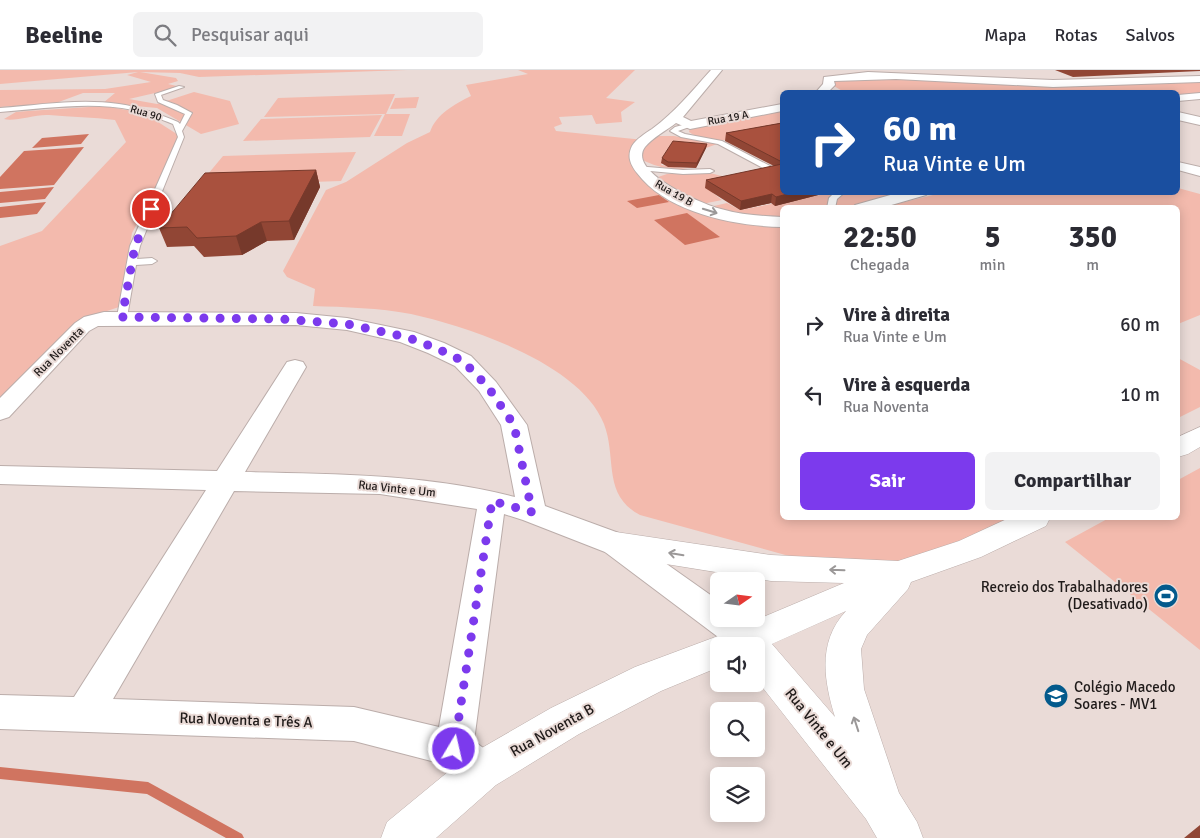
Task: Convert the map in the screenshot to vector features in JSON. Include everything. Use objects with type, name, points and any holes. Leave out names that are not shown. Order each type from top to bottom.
[{"type":"street","points":[[639,168],[635,160],[637,148],[675,118],[717,70]]},
{"type":"street","points":[[829,90],[828,79],[836,74],[861,71],[981,74],[1056,83],[1200,78]]},
{"type":"street","points":[[1180,98],[1200,96]]},
{"type":"street","name":"Rua 19 A","points":[[675,118],[690,125],[780,108]]},
{"type":"street","points":[[1180,116],[1200,121]]},
{"type":"street","points":[[1180,167],[1200,172]]},
{"type":"street","name":"Rua 19 B","points":[[639,168],[646,176],[705,210],[751,220],[780,222]]},
{"type":"street","points":[[872,205],[910,195]]},
{"type":"street","name":"Rua Noventa","points":[[0,412],[82,327],[92,321],[122,317],[296,319],[347,324],[406,337],[436,348],[463,361],[488,387],[514,425],[532,512]]},
{"type":"street","points":[[84,714],[295,367]]},
{"type":"street","points":[[1180,447],[1200,436]]},
{"type":"street","name":"Rua Vinte e Um","points":[[0,475],[380,485],[492,501],[532,512],[616,544],[729,637]]},
{"type":"street","points":[[468,760],[492,501]]},
{"type":"street","points":[[616,544],[771,568],[904,572],[970,549],[1031,520]]},
{"type":"street","points":[[891,821],[845,689],[843,649],[854,626],[904,572]]},
{"type":"street","name":"Rua Noventa B","points":[[763,637],[904,572]]},
{"type":"street","name":"Rua Noventa B","points":[[402,838],[468,760],[565,720],[648,679],[710,658]]},
{"type":"street","name":"Rua Vinte e Um","points":[[765,675],[891,821]]},
{"type":"street","name":"Rua Noventa e Três A","points":[[0,712],[354,724],[387,731],[468,760]]},
{"type":"lane","points":[[122,317],[135,246],[182,137],[179,131],[189,113],[160,101],[158,94],[181,87]]},
{"type":"lane","name":"Rua 90","points":[[6,111],[104,105],[130,107],[158,115],[176,123],[179,131]]},
{"type":"lane","points":[[690,125],[673,131],[683,136],[720,142],[766,166]]},
{"type":"lane","points":[[639,168],[683,172],[710,171]]},
{"type":"lane","points":[[133,262],[152,261]]},
{"type":"shaded area","points":[[0,70],[407,70],[199,77],[180,73],[140,72],[176,78],[178,81],[168,84],[181,87],[129,99],[157,104],[194,92],[230,101],[239,124],[201,134],[157,108],[103,103],[115,93],[83,93],[56,103],[0,107],[0,90],[105,89],[151,82],[127,75],[138,72],[0,84]]},
{"type":"shaded area","points":[[518,70],[635,70],[606,98],[635,102],[621,112],[622,122],[596,124],[592,115],[559,117],[562,124],[554,127],[556,131],[644,140],[633,159],[694,207],[759,224],[780,226],[780,520],[1014,520],[969,542],[900,562],[789,556],[640,515],[628,507],[620,497],[615,486],[608,437],[604,424],[592,403],[572,383],[548,366],[521,351],[492,339],[435,320],[387,310],[313,306],[315,289],[287,277],[283,271],[326,190],[346,182],[407,143],[430,132],[441,115],[471,96],[466,85],[528,74]]},
{"type":"shaded area","points":[[878,72],[1018,84],[1200,80],[1200,95],[1180,97],[1180,90],[841,90],[834,86],[833,82],[837,78],[854,73]]},
{"type":"shaded area","points":[[395,94],[386,114],[410,114],[402,136],[374,136],[385,114],[264,117],[278,98]]},
{"type":"shaded area","points":[[419,97],[416,108],[390,109],[395,98]]},
{"type":"shaded area","points":[[104,106],[144,113],[183,138],[132,233],[119,307],[80,320],[0,402],[0,246],[42,231],[126,142],[115,120],[49,115],[14,120],[4,119],[16,112]]},
{"type":"shaded area","points":[[780,109],[780,130],[748,137],[709,140],[689,132],[690,127]]},
{"type":"shaded area","points":[[382,115],[370,137],[243,141],[261,119]]},
{"type":"shaded area","points":[[89,134],[81,144],[32,148],[42,138]]},
{"type":"shaded area","points":[[659,136],[674,136],[717,144],[706,148],[673,145],[661,165],[701,171],[677,170],[654,165],[639,158],[638,149]]},
{"type":"shaded area","points":[[84,147],[54,185],[0,189],[0,177],[24,151]]},
{"type":"shaded area","points":[[356,152],[341,181],[198,186],[223,156]]},
{"type":"shaded area","points":[[710,173],[741,181],[742,187],[713,193],[722,200],[697,205],[659,180],[658,177],[667,174]]},
{"type":"shaded area","points":[[54,187],[45,199],[0,203],[0,192]]},
{"type":"shaded area","points":[[1180,189],[1200,194],[1200,315],[1180,323],[1180,205],[892,205],[933,195],[1180,195]]},
{"type":"shaded area","points":[[659,195],[669,202],[637,208],[627,201]]},
{"type":"shaded area","points":[[819,195],[908,195],[866,205],[780,205],[780,221],[762,220],[705,208],[727,203],[740,210]]},
{"type":"shaded area","points":[[46,202],[37,214],[0,218],[0,207]]},
{"type":"shaded area","points":[[687,213],[720,237],[685,245],[654,220]]},
{"type":"shaded area","points":[[1180,359],[1200,370],[1200,407],[1180,417]]},
{"type":"shaded area","name":"Recreio dos Trabalhadores (Desativado)","points":[[1200,468],[1200,650],[1065,542],[1105,520],[1180,520],[1180,479]]},
{"type":"building","points":[[780,123],[780,161],[726,133]]},
{"type":"building","points":[[673,141],[707,144],[697,163],[668,162],[662,158]]},
{"type":"building","points":[[780,164],[780,195],[784,195],[776,197],[772,194],[741,201],[706,180]]},
{"type":"building","points":[[316,170],[289,221],[261,222],[236,236],[197,238],[187,227],[159,228],[205,173]]},
{"type":"waterway","points":[[0,773],[148,788],[238,838]]},
{"type":"place","name":"Recreio dos Trabalhadores (Desativado)","points":[[1166,596]]},
{"type":"place","name":"Colégio Macedo Soares - MV1","points":[[1056,696]]},
{"type":"route","points":[[151,209],[135,246],[122,317],[296,319],[347,324],[406,337],[436,348],[463,361],[488,387],[514,425],[532,512],[492,501],[454,749]]}]
